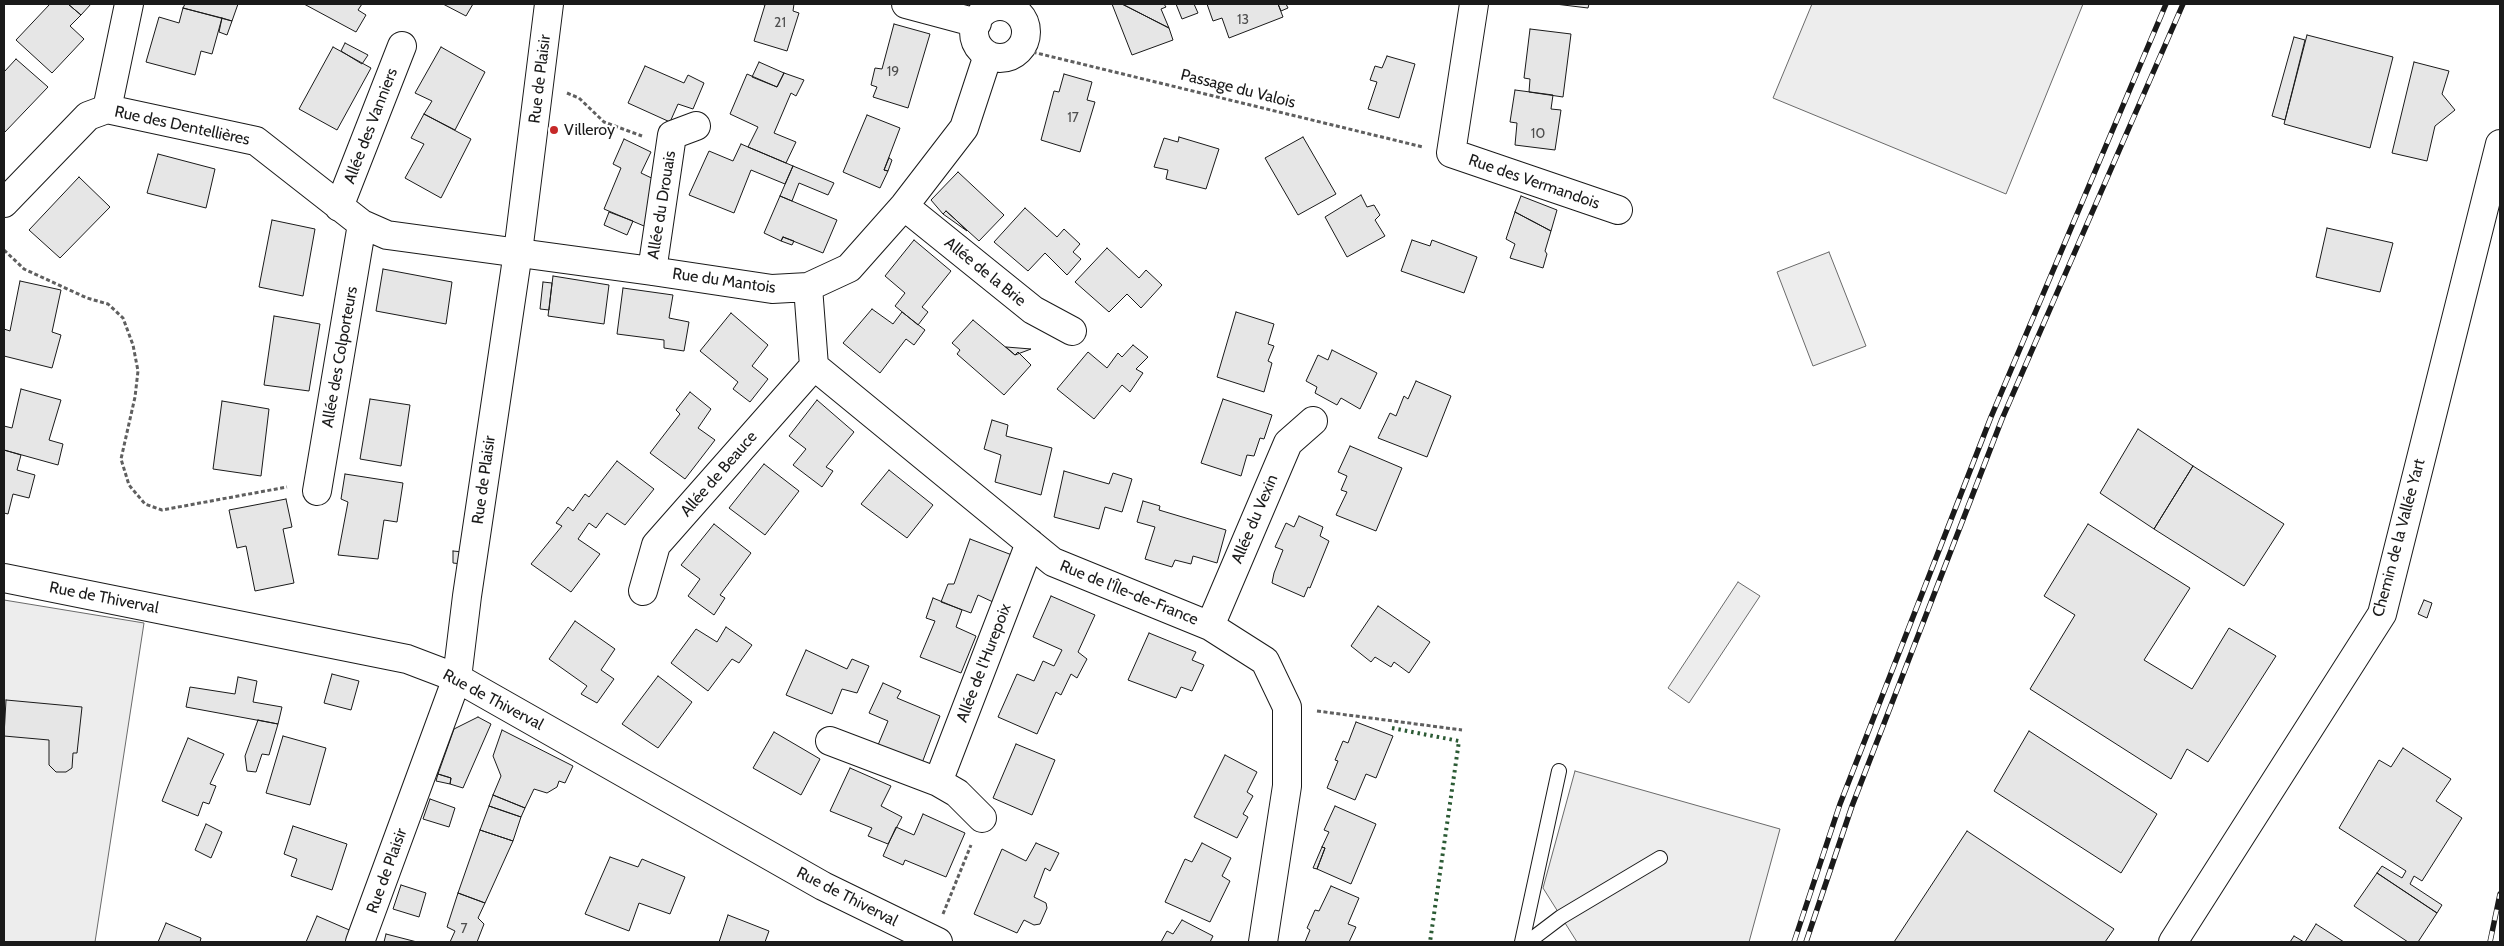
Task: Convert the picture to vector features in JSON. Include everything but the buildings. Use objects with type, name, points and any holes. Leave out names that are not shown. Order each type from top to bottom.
[{"type":"street","points":[[107,109],[129,4]]},
{"type":"street","name":"Rue de Plaisir","points":[[360,942],[457,678],[468,586],[518,252],[549,4]]},
{"type":"street","points":[[906,4],[977,23]]},
{"type":"street","name":"Rue des Vermandois","points":[[1474,4],[1450,154],[1618,210]]},
{"type":"street","points":[[991,8],[1025,8],[1026,34],[1020,49],[1005,58],[988,55],[977,44],[974,36],[977,23],[983,13],[991,8]]},
{"type":"street","name":"Allée des Vanniers","points":[[339,207],[402,46]]},
{"type":"street","name":"Rue du Mantois","points":[[518,252],[772,290],[808,287],[849,268],[904,206],[964,128],[988,55]]},
{"type":"street","name":"Rue des Dentellières","points":[[4,203],[88,116],[107,109],[256,141],[362,224],[387,236],[518,252]]},
{"type":"street","name":"Allée du Drouais","points":[[652,271],[672,135],[696,126]]},
{"type":"street","name":"Chemin de la Vallée Yart","points":[[2174,942],[2382,614],[2500,144]]},
{"type":"street","name":"Allée de la Brie","points":[[904,206],[1033,310],[1072,331]]},
{"type":"street","name":"Allée des Colporteurs","points":[[317,491],[362,224]]},
{"type":"street","points":[[808,287],[814,366]]},
{"type":"street","name":"Rue de l'Île-de-France","points":[[814,366],[1053,562],[1210,626],[1264,661],[1287,707],[1287,786],[1263,942]]},
{"type":"street","name":"Allée de Beauce","points":[[643,591],[656,545],[814,366]]},
{"type":"street","name":"Allée du Vexin","points":[[1210,626],[1288,443],[1313,422]]},
{"type":"street","name":"Allée de l'Hurepoix","points":[[938,782],[1030,543]]},
{"type":"street","name":"Rue de Thiverval","points":[[4,578],[407,660],[457,678],[822,886],[935,941]]},
{"type":"street","points":[[830,741],[938,782],[957,793],[982,818]]},
{"type":"lane","points":[[1522,942],[1559,771]]},
{"type":"lane","points":[[1528,942],[1561,917],[1660,858]]},
{"type":"path","name":"Passage du Valois","points":[[1020,49],[1450,154]]},
{"type":"path","points":[[540,84],[579,98],[604,122],[671,148]]},
{"type":"path","points":[[4,250],[24,269],[86,298],[108,304],[123,318],[133,345],[138,371],[135,397],[120,459],[129,485],[145,504],[162,510],[294,486],[317,491]]},
{"type":"path","points":[[1287,707],[1462,730]]},
{"type":"path","points":[[935,941],[982,818]]},
{"type":"shaded area","points":[[1812,4],[2083,4],[2006,194],[1773,98]]},
{"type":"shaded area","points":[[1829,252],[1866,346],[1813,366],[1777,272]]},
{"type":"shaded area","points":[[1738,582],[1760,596],[1689,703],[1668,688]]},
{"type":"shaded area","points":[[4,600],[144,623],[95,942],[4,942]]},
{"type":"shaded area","points":[[1575,771],[1780,829],[1749,942],[1577,942],[1543,888]]},
{"type":"railway","points":[[1794,942],[1840,804],[1991,417],[2166,4]]},
{"type":"railway","points":[[1806,942],[1852,806],[2002,419],[2183,4]]},
{"type":"railway","points":[[2490,942],[2500,894]]},
{"type":"hedge","points":[[1392,728],[1459,741],[1430,942]]},
{"type":"place","name":"Villeroy","points":[[554,130]]}]
